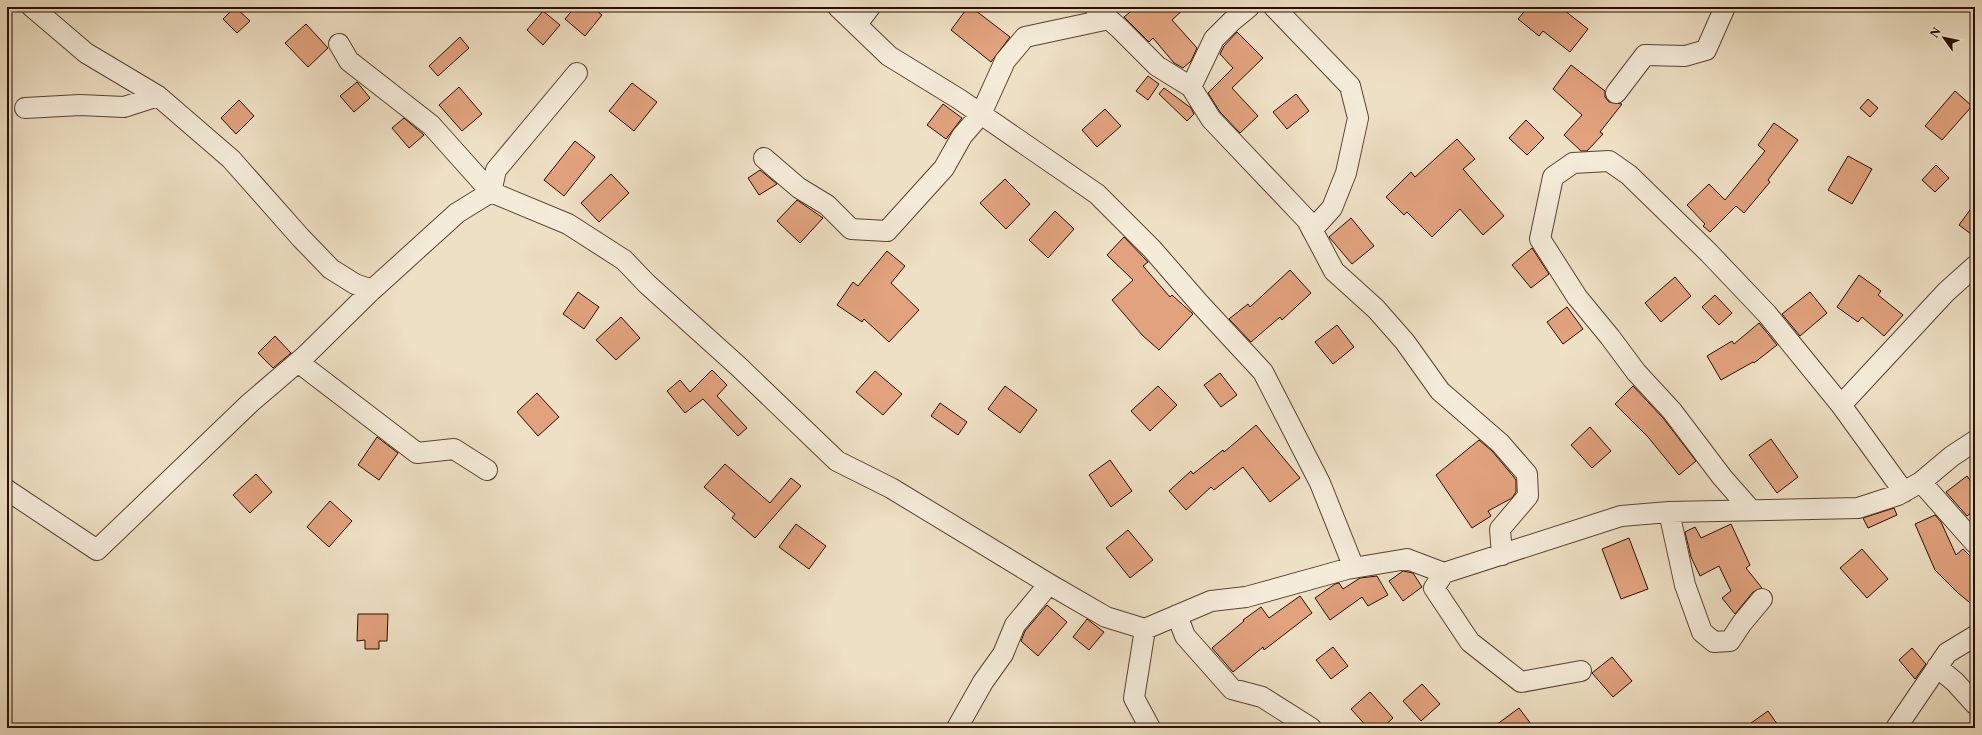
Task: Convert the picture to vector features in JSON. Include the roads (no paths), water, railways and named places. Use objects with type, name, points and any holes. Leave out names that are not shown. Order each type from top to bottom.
[{"type":"street","points":[[32,7],[86,53],[158,96],[231,159],[301,238],[331,269],[355,284],[372,290]]},
{"type":"street","points":[[838,7],[889,56],[981,114],[1097,194],[1152,248],[1199,303],[1262,372],[1320,483],[1354,568]]},
{"type":"street","points":[[857,24],[870,7]]},
{"type":"street","points":[[1191,87],[1214,39],[1249,7]]},
{"type":"street","points":[[1274,7],[1350,86],[1358,118],[1346,173],[1332,208],[1312,230]]},
{"type":"street","points":[[1616,93],[1645,55],[1685,56],[1706,50],[1726,7]]},
{"type":"street","points":[[764,158],[799,188],[827,205],[851,229],[886,231],[944,168],[962,136],[981,114],[1005,61],[1025,37],[1102,13],[1157,66],[1191,87],[1211,120],[1307,220],[1334,271],[1376,308],[1405,342],[1440,391],[1500,443],[1527,474],[1528,496],[1500,529],[1502,555]]},
{"type":"street","points":[[339,44],[349,61],[431,124],[491,192],[568,224],[624,260],[647,284],[738,366],[837,461],[891,488],[1048,584],[1106,617],[1145,629],[1211,601],[1246,597],[1354,568],[1407,560],[1444,573],[1621,516],[1669,512],[1858,508],[1898,496],[1975,441]]},
{"type":"street","points":[[7,490],[97,550],[250,403],[298,362],[372,290],[457,213],[491,192],[496,170],[577,73]]},
{"type":"street","points":[[25,108],[80,105],[124,108],[158,96]]},
{"type":"street","points":[[1751,510],[1722,477],[1672,411],[1636,372],[1610,337],[1577,297],[1540,239],[1553,177],[1573,164],[1609,161],[1629,174],[1709,253],[1766,314],[1841,405],[1912,486],[1975,543]]},
{"type":"street","points":[[1841,405],[1946,292],[1975,266]]},
{"type":"street","points":[[298,362],[417,453],[454,449],[487,470]]},
{"type":"street","points":[[1669,512],[1685,585],[1702,632],[1714,642],[1730,641],[1742,623],[1762,599]]},
{"type":"street","points":[[1444,573],[1434,588],[1470,642],[1521,682],[1581,671]]},
{"type":"street","points":[[957,728],[983,682],[1002,654],[1015,625],[1048,584]]},
{"type":"street","points":[[1177,615],[1185,636],[1232,689],[1262,696],[1311,728]]},
{"type":"street","points":[[1145,629],[1134,698],[1150,728]]},
{"type":"street","points":[[1896,728],[1947,653],[1975,636]]},
{"type":"street","points":[[1937,667],[1975,704]]}]
